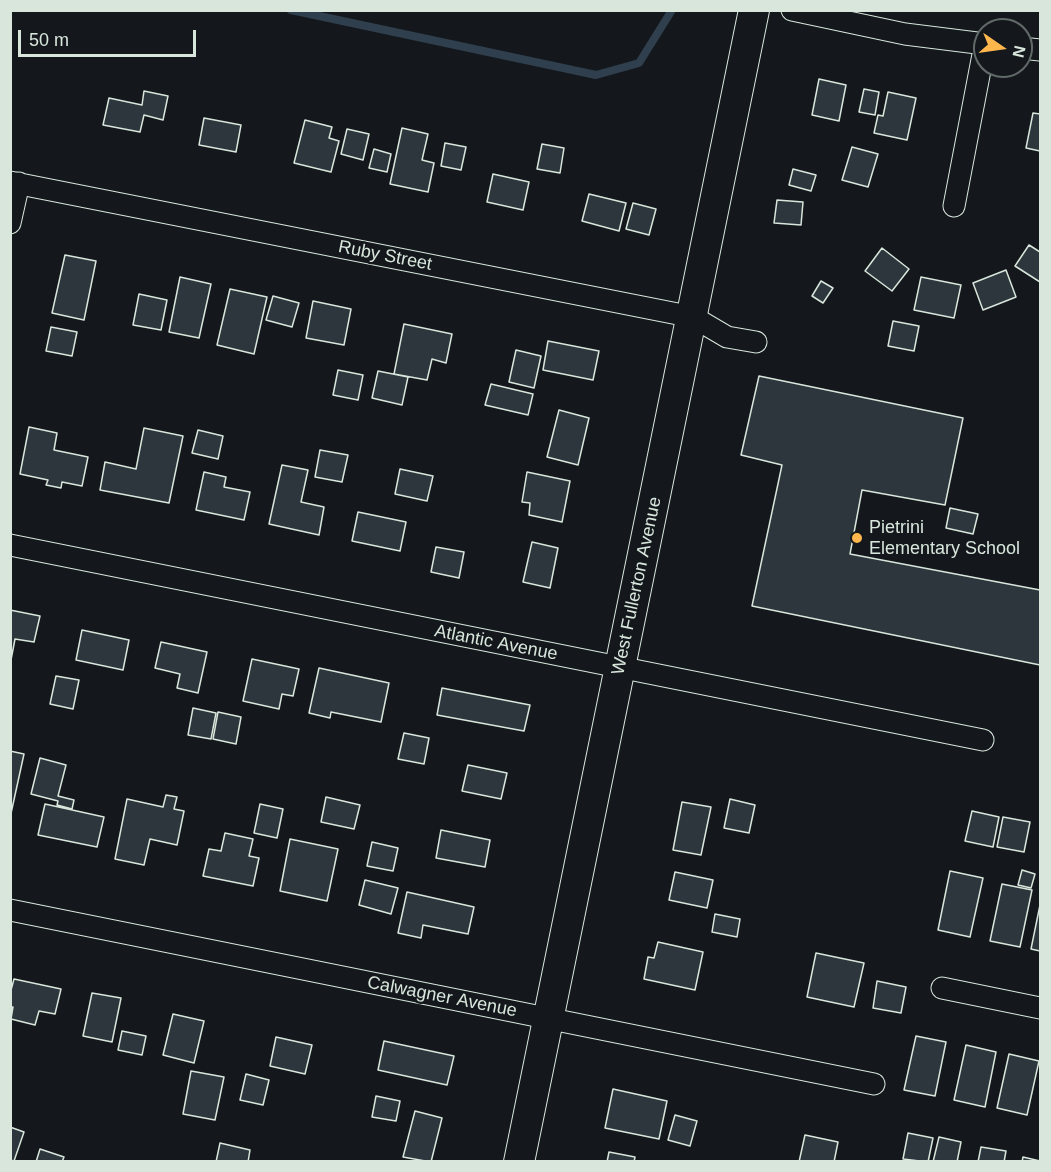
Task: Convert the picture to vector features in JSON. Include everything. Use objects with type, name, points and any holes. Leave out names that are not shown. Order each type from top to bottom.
[{"type":"street","name":"West Fullerton Avenue","points":[[519,1161],[754,10]]},
{"type":"street","points":[[792,10],[905,34],[973,42]]},
{"type":"street","points":[[954,206],[978,78]]},
{"type":"street","name":"Ruby Street","points":[[15,183],[693,317],[727,336],[756,342]]},
{"type":"street","points":[[10,223],[15,183]]},
{"type":"street","name":"Atlantic Avenue","points":[[10,545],[983,740]]},
{"type":"street","name":"Calwagner Avenue","points":[[10,910],[874,1084]]},
{"type":"street","points":[[942,988],[1041,1008]]},
{"type":"building","points":[[819,79],[846,85],[839,121],[812,115]]},
{"type":"building","points":[[864,89],[879,92],[875,115],[859,112]]},
{"type":"building","points":[[144,91],[168,96],[163,120],[144,115],[140,132],[103,125],[109,98],[142,105]]},
{"type":"building","points":[[888,92],[916,98],[907,140],[874,133],[878,115],[883,116]]},
{"type":"building","points":[[1033,113],[1040,114],[1040,151],[1026,148]]},
{"type":"building","points":[[204,118],[241,125],[236,152],[199,145]]},
{"type":"building","points":[[305,120],[332,127],[329,138],[339,141],[331,172],[294,163]]},
{"type":"building","points":[[402,128],[428,134],[422,160],[434,163],[428,192],[390,184]]},
{"type":"building","points":[[347,129],[369,134],[363,160],[341,154]]},
{"type":"building","points":[[445,143],[466,147],[461,170],[441,166]]},
{"type":"building","points":[[542,144],[564,148],[560,173],[537,169]]},
{"type":"building","points":[[852,147],[878,154],[868,187],[842,180]]},
{"type":"building","points":[[374,149],[391,154],[387,172],[369,168]]},
{"type":"building","points":[[793,169],[816,175],[811,191],[789,185]]},
{"type":"building","points":[[493,174],[529,182],[523,210],[487,202]]},
{"type":"building","points":[[589,194],[626,203],[619,231],[582,221]]},
{"type":"building","points":[[777,200],[803,202],[801,225],[774,223]]},
{"type":"building","points":[[633,203],[656,209],[649,235],[626,229]]},
{"type":"building","points":[[1029,245],[1040,252],[1040,282],[1015,266]]},
{"type":"building","points":[[882,248],[909,269],[892,291],[865,271]]},
{"type":"building","points":[[65,255],[96,261],[84,320],[52,313]]},
{"type":"building","points":[[1006,270],[1016,297],[983,310],[973,283]]},
{"type":"building","points":[[180,277],[211,284],[199,338],[169,332]]},
{"type":"building","points":[[921,277],[961,285],[954,318],[914,310]]},
{"type":"building","points":[[821,281],[833,288],[823,303],[812,296]]},
{"type":"building","points":[[230,289],[267,297],[254,354],[217,345]]},
{"type":"building","points":[[139,294],[167,300],[161,330],[133,325]]},
{"type":"building","points":[[273,296],[299,303],[292,327],[266,320]]},
{"type":"building","points":[[313,301],[351,309],[344,345],[306,338]]},
{"type":"building","points":[[893,321],[919,326],[914,351],[888,346]]},
{"type":"building","points":[[404,324],[452,334],[446,363],[432,359],[427,380],[394,374]]},
{"type":"building","points":[[51,327],[77,332],[72,356],[46,351]]},
{"type":"building","points":[[548,341],[599,351],[593,380],[543,370]]},
{"type":"building","points":[[516,350],[541,356],[534,388],[509,382]]},
{"type":"building","points":[[338,370],[363,375],[358,400],[333,395]]},
{"type":"building","points":[[378,371],[408,377],[402,405],[372,398]]},
{"type":"building","points":[[759,376],[963,418],[945,505],[862,490],[850,554],[1040,590],[1040,665],[752,606],[782,465],[741,455]]},
{"type":"building","points":[[491,384],[533,394],[528,415],[485,405]]},
{"type":"building","points":[[559,410],[589,418],[578,465],[547,457]]},
{"type":"building","points":[[29,427],[57,433],[54,450],[88,457],[82,486],[62,482],[61,488],[46,485],[48,480],[20,474]]},
{"type":"building","points":[[144,428],[183,436],[169,503],[100,490],[105,462],[136,469]]},
{"type":"building","points":[[198,430],[223,436],[218,459],[192,453]]},
{"type":"building","points":[[320,450],[348,455],[342,482],[315,477]]},
{"type":"building","points":[[282,465],[308,470],[301,502],[324,507],[319,535],[269,524]]},
{"type":"building","points":[[400,469],[433,476],[427,501],[395,494]]},
{"type":"building","points":[[204,472],[226,477],[224,487],[250,492],[244,520],[196,510]]},
{"type":"building","points":[[527,472],[570,481],[562,522],[529,515],[530,503],[522,502]]},
{"type":"building","points":[[950,508],[978,514],[973,534],[946,528]]},
{"type":"building","points":[[358,512],[406,522],[400,551],[352,541]]},
{"type":"building","points":[[532,542],[558,548],[550,588],[523,582]]},
{"type":"building","points":[[436,547],[464,552],[459,578],[431,572]]},
{"type":"building","points":[[10,610],[40,616],[34,642],[15,639],[11,660]]},
{"type":"building","points":[[82,630],[129,640],[123,670],[76,660]]},
{"type":"building","points":[[161,642],[207,652],[198,693],[177,688],[180,674],[155,668]]},
{"type":"building","points":[[252,659],[299,669],[293,696],[282,694],[279,709],[243,701]]},
{"type":"building","points":[[319,668],[389,683],[381,722],[331,712],[330,718],[309,713]]},
{"type":"building","points":[[56,676],[79,680],[73,709],[50,704]]},
{"type":"building","points":[[442,688],[530,705],[524,731],[437,715]]},
{"type":"building","points":[[193,708],[216,713],[211,739],[188,735]]},
{"type":"building","points":[[218,712],[241,717],[236,744],[213,739]]},
{"type":"building","points":[[404,733],[429,738],[424,764],[398,759]]},
{"type":"building","points":[[10,751],[24,754],[10,818]]},
{"type":"building","points":[[40,758],[66,765],[58,796],[74,800],[72,809],[57,805],[58,801],[31,794]]},
{"type":"building","points":[[468,765],[507,773],[501,799],[462,791]]},
{"type":"building","points":[[166,795],[177,797],[174,809],[184,811],[177,845],[150,839],[144,865],[115,859],[127,799],[163,807]]},
{"type":"building","points":[[326,797],[360,805],[354,829],[321,822]]},
{"type":"building","points":[[730,799],[755,805],[749,833],[724,828]]},
{"type":"building","points":[[682,802],[711,807],[701,855],[673,850]]},
{"type":"building","points":[[45,804],[104,817],[97,847],[38,835]]},
{"type":"building","points":[[260,804],[283,809],[277,838],[254,833]]},
{"type":"building","points":[[972,811],[999,817],[993,847],[965,841]]},
{"type":"building","points":[[1003,817],[1030,822],[1024,852],[997,847]]},
{"type":"building","points":[[441,830],[490,840],[485,867],[436,858]]},
{"type":"building","points":[[225,833],[253,839],[249,856],[259,858],[253,886],[203,876],[209,849],[221,851]]},
{"type":"building","points":[[290,839],[338,849],[327,901],[280,891]]},
{"type":"building","points":[[372,842],[398,848],[393,871],[367,866]]},
{"type":"building","points":[[1022,870],[1035,874],[1031,888],[1018,885]]},
{"type":"building","points":[[950,871],[983,878],[970,937],[938,930]]},
{"type":"building","points":[[675,872],[713,880],[707,908],[669,900]]},
{"type":"building","points":[[365,880],[398,888],[391,914],[359,905]]},
{"type":"building","points":[[1002,884],[1032,890],[1020,947],[990,941]]},
{"type":"building","points":[[407,892],[474,907],[468,934],[423,925],[421,938],[398,933]]},
{"type":"building","points":[[1040,905],[1040,951],[1031,949]]},
{"type":"building","points":[[715,914],[740,919],[737,937],[712,932]]},
{"type":"building","points":[[658,942],[703,952],[695,990],[644,979],[648,957],[654,958]]},
{"type":"building","points":[[816,953],[864,963],[854,1007],[807,997]]},
{"type":"building","points":[[14,979],[61,989],[55,1014],[39,1011],[35,1025],[11,1019],[13,1007],[10,1007],[10,994]]},
{"type":"building","points":[[877,981],[906,987],[901,1013],[873,1008]]},
{"type":"building","points":[[92,993],[121,998],[112,1042],[83,1036]]},
{"type":"building","points":[[173,1014],[204,1021],[194,1063],[163,1055]]},
{"type":"building","points":[[122,1031],[146,1036],[142,1055],[118,1050]]},
{"type":"building","points":[[916,1036],[946,1042],[935,1096],[904,1090]]},
{"type":"building","points":[[276,1037],[312,1045],[305,1074],[270,1066]]},
{"type":"building","points":[[384,1041],[454,1056],[447,1085],[378,1070]]},
{"type":"building","points":[[966,1045],[996,1052],[985,1107],[954,1100]]},
{"type":"building","points":[[1009,1054],[1039,1061],[1027,1115],[997,1108]]},
{"type":"building","points":[[191,1071],[224,1077],[215,1120],[183,1114]]},
{"type":"building","points":[[246,1074],[269,1080],[263,1105],[240,1100]]},
{"type":"building","points":[[613,1089],[667,1101],[659,1139],[605,1128]]},
{"type":"building","points":[[376,1096],[400,1101],[396,1121],[372,1117]]},
{"type":"building","points":[[415,1111],[442,1118],[431,1162],[403,1157]]},
{"type":"building","points":[[675,1115],[697,1121],[690,1146],[668,1140]]},
{"type":"building","points":[[10,1127],[24,1132],[14,1161],[10,1160]]},
{"type":"building","points":[[908,1133],[933,1138],[928,1162],[903,1159]]},
{"type":"building","points":[[805,1135],[838,1142],[834,1162],[799,1162]]},
{"type":"building","points":[[939,1137],[961,1142],[957,1162],[933,1162]]},
{"type":"building","points":[[220,1143],[250,1150],[248,1162],[216,1162]]},
{"type":"building","points":[[981,1147],[1006,1151],[1004,1162],[978,1162]]},
{"type":"building","points":[[40,1149],[64,1157],[62,1162],[36,1162]]},
{"type":"building","points":[[609,1152],[635,1157],[634,1162],[607,1162]]},
{"type":"building","points":[[1023,1157],[1040,1161],[1040,1162],[1022,1162]]},
{"type":"waterway","points":[[291,10],[596,75],[639,63],[672,10]]},
{"type":"place","name":"Pietrini Elementary School","points":[[857,538]]}]
